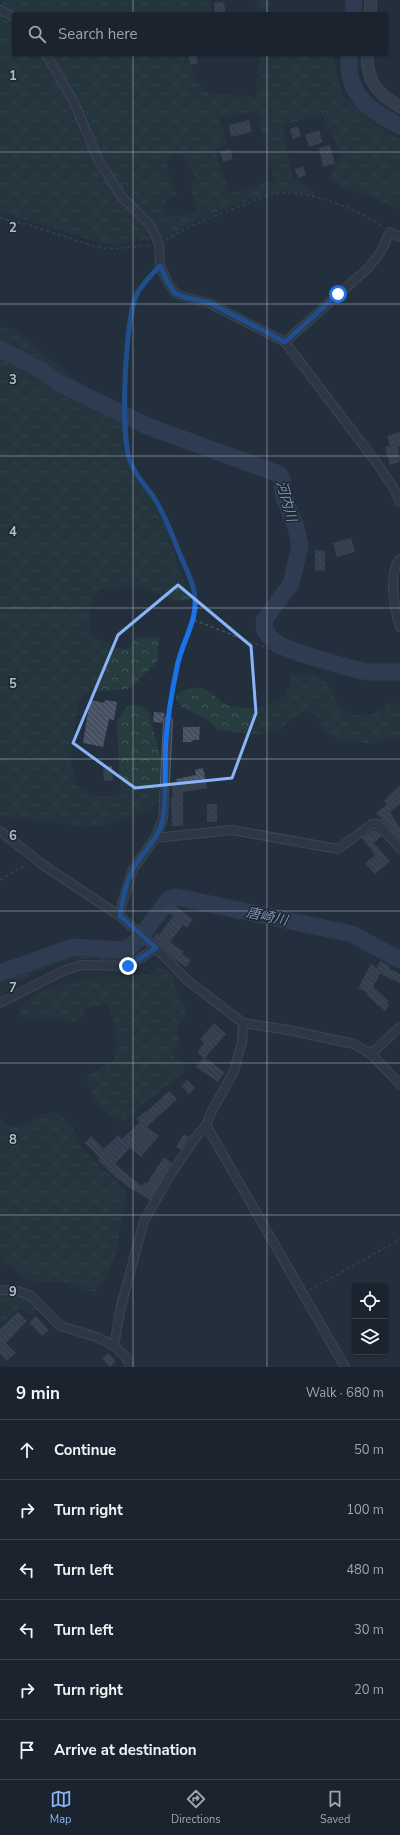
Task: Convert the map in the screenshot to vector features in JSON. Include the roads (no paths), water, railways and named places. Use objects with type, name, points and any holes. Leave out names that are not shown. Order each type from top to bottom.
[{"type":"street","points":[[370,12],[371,0]]},
{"type":"street","points":[[0,10],[12,15]]},
{"type":"street","points":[[47,56],[74,102],[99,161],[122,197],[150,226],[159,244],[160,266],[168,283],[175,293],[184,297],[210,303],[285,342],[379,466],[393,487],[400,502]]},
{"type":"street","points":[[367,56],[368,69],[372,84],[377,90],[400,107]]},
{"type":"street","points":[[285,342],[368,268],[380,253],[390,232],[400,237]]},
{"type":"street","points":[[400,559],[396,563],[394,583],[396,612],[400,627]]},
{"type":"street","points":[[120,916],[122,904],[133,869],[156,838],[163,819],[168,721]]},
{"type":"street","points":[[156,838],[232,830],[338,849],[372,824],[378,824],[400,848]]},
{"type":"street","points":[[0,831],[35,859],[120,916],[156,948],[187,980],[243,1023],[354,1044],[371,1054],[400,1084]]},
{"type":"street","points":[[0,1003],[63,971],[81,965],[128,966],[156,948]]},
{"type":"street","points":[[114,1346],[121,1306],[144,1221],[169,1177],[198,1134],[206,1126],[212,1111],[234,1071],[242,1042],[243,1023]]},
{"type":"street","points":[[371,1054],[400,1027]]},
{"type":"street","points":[[206,1126],[346,1367]]},
{"type":"street","points":[[0,1290],[18,1291],[31,1296],[60,1326],[82,1331],[114,1346],[127,1358],[130,1367]]},
{"type":"waterway","points":[[353,12],[354,0]]},
{"type":"waterway","points":[[349,56],[351,80],[361,99],[369,107],[400,126]]},
{"type":"waterway","name":"河内川","points":[[0,349],[32,365],[61,384],[147,426],[279,474],[282,479],[283,495],[296,527],[300,546],[291,584],[264,620],[265,631],[279,645],[299,653],[366,672],[400,672]]},
{"type":"waterway","name":"唐崎川","points":[[144,932],[169,899],[177,897],[352,934],[400,960]]},
{"type":"waterway","name":"唐崎川","points":[[0,973],[73,947],[123,950],[130,947],[140,938]]}]
